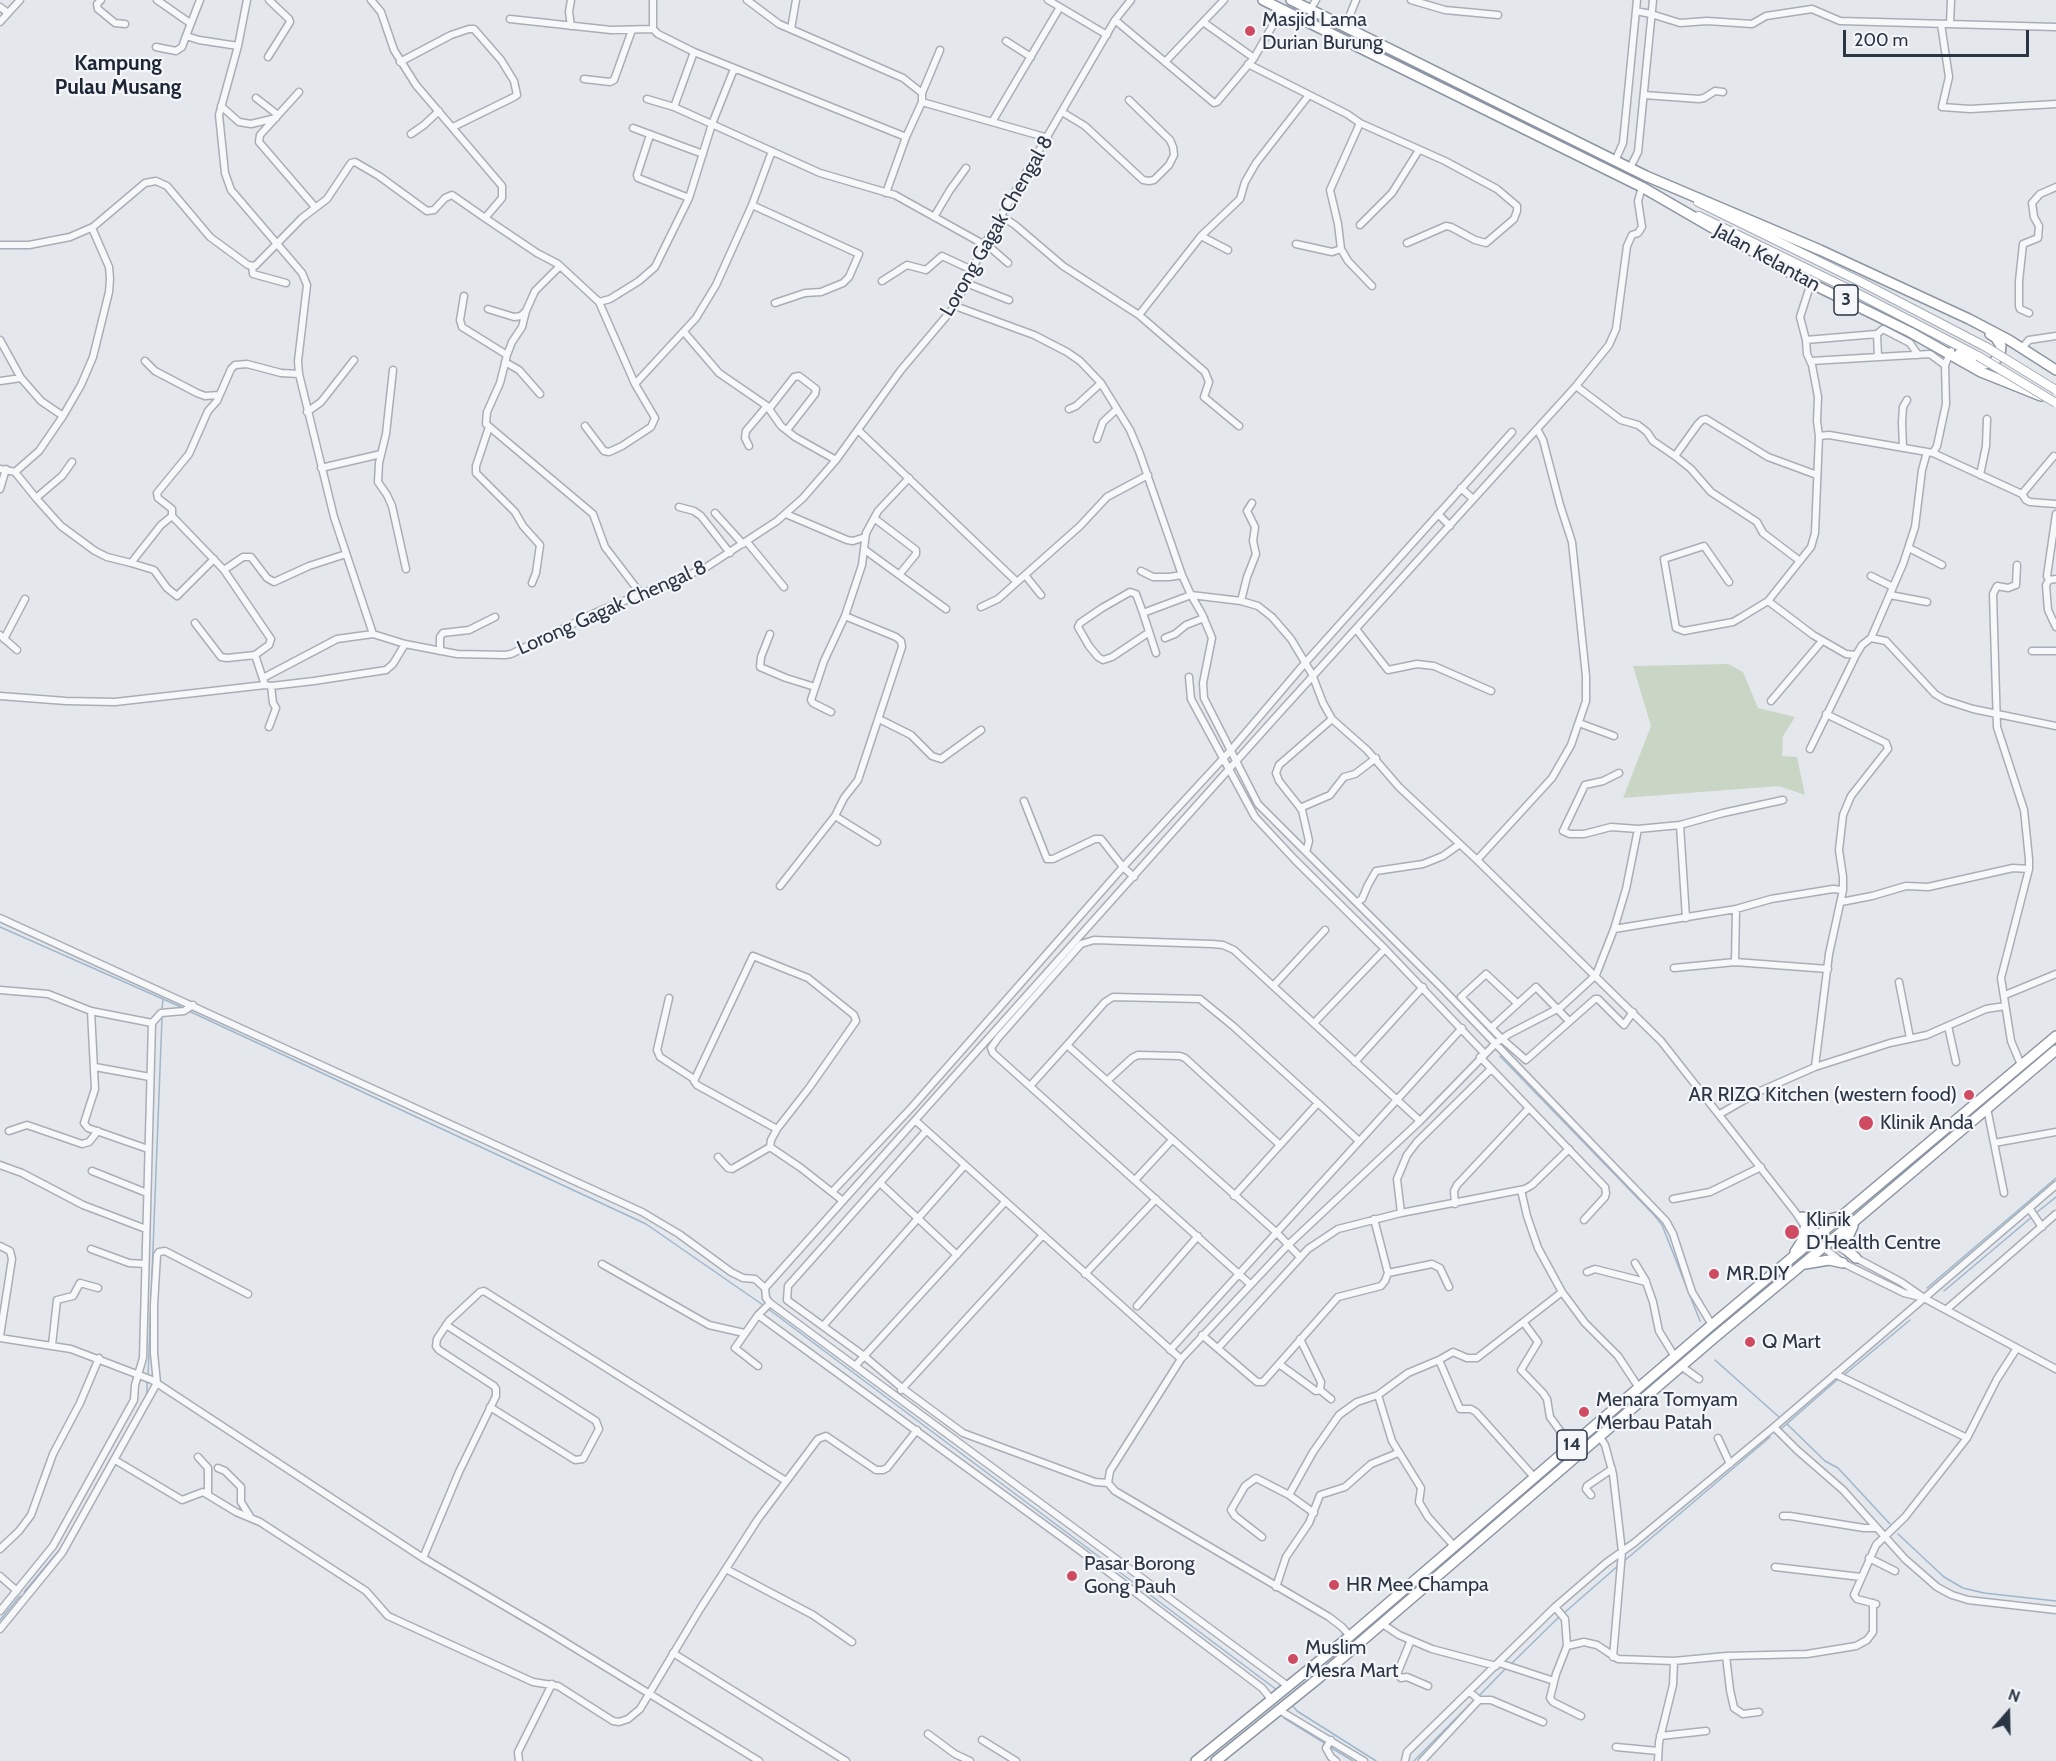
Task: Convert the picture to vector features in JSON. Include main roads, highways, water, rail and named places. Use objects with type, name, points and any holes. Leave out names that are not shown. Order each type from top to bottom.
[{"type":"highway","name":"Jalan Kelantan","points":[[1263,0],[1642,187],[1810,284],[1910,332],[1949,357],[2056,402]]},
{"type":"highway","name":"Jalan Kelantan","points":[[1292,0],[1646,176],[1820,250],[1938,304],[1997,333],[2056,370]]},
{"type":"highway","points":[[1938,304],[1992,335],[2001,346],[1997,360],[1988,364],[1949,357]]},
{"type":"highway","name":"14","points":[[1196,1761],[1350,1636],[1712,1325],[2056,1036]]},
{"type":"highway","name":"14","points":[[1216,1761],[1281,1709],[1681,1366],[2056,1050]]},
{"type":"highway","points":[[1799,1215],[1822,1221],[1846,1213]]},
{"type":"highway","points":[[1856,1258],[1845,1244],[1857,1219]]},
{"type":"highway","points":[[1788,1261],[1799,1246],[1805,1228]]},
{"type":"highway","points":[[1802,1265],[1829,1260],[1843,1263]]},
{"type":"highway","points":[[1446,1553],[1452,1556],[1463,1552]]},
{"type":"main road","name":"Jalan Kelantan","points":[[1646,176],[1986,347],[2056,390]]},
{"type":"main road","name":"Jalan Kelantan","points":[[1642,187],[1978,356],[2056,402]]},
{"type":"waterway","points":[[0,927],[181,1007]]},
{"type":"waterway","points":[[162,1008],[163,1000]]},
{"type":"waterway","points":[[191,1012],[646,1224],[763,1305]]},
{"type":"waterway","points":[[148,1377],[162,1018]]},
{"type":"waterway","points":[[1500,1056],[1662,1225],[1700,1321]]},
{"type":"waterway","points":[[1927,1288],[2056,1178]]},
{"type":"waterway","points":[[2036,1213],[2056,1197]]},
{"type":"waterway","points":[[1944,1291],[2033,1216]]},
{"type":"waterway","points":[[767,1308],[1277,1690]]},
{"type":"waterway","points":[[1844,1375],[1910,1320]]},
{"type":"waterway","points":[[1715,1360],[1779,1417]]},
{"type":"waterway","points":[[1782,1428],[1838,1379]]},
{"type":"waterway","points":[[147,1382],[147,1395]]},
{"type":"waterway","points":[[1787,1424],[1825,1461],[1838,1468],[1890,1524]]},
{"type":"waterway","points":[[1623,1562],[1770,1437]]},
{"type":"waterway","points":[[1898,1534],[1944,1577],[1963,1588],[1984,1593],[2056,1601]]},
{"type":"waterway","points":[[24,1592],[61,1548]]},
{"type":"waterway","points":[[1564,1613],[1619,1565]]},
{"type":"waterway","points":[[0,1620],[20,1596]]},
{"type":"waterway","points":[[1510,1665],[1560,1616]]},
{"type":"waterway","points":[[1478,1697],[1506,1668]]},
{"type":"waterway","points":[[1414,1761],[1474,1700]]},
{"type":"waterway","points":[[1291,1704],[1297,1711],[1376,1761]]},
{"type":"waterway","points":[[1284,1718],[1326,1744]]},
{"type":"waterway","points":[[1330,1747],[1353,1761]]},
{"type":"place","name":"Masjid Lama Durian Burung","points":[[1250,31]]},
{"type":"place","name":"AR RIZQ Kitchen (western food)","points":[[1969,1095]]},
{"type":"place","name":"Klinik Anda","points":[[1866,1123]]},
{"type":"place","name":"Klinik D'Health Centre","points":[[1792,1232]]},
{"type":"place","name":"MR.DIY","points":[[1714,1274]]},
{"type":"place","name":"Q Mart","points":[[1750,1342]]},
{"type":"place","name":"Menara Tomyam Merbau Patah","points":[[1584,1412]]},
{"type":"place","name":"Pasar Borong Gong Pauh","points":[[1072,1576]]},
{"type":"place","name":"HR Mee Champa","points":[[1334,1585]]},
{"type":"place","name":"Muslim Mesra Mart","points":[[1293,1659]]},
{"type":"district","name":"Kampung Pulau Musang","points":[[118,76]]}]
